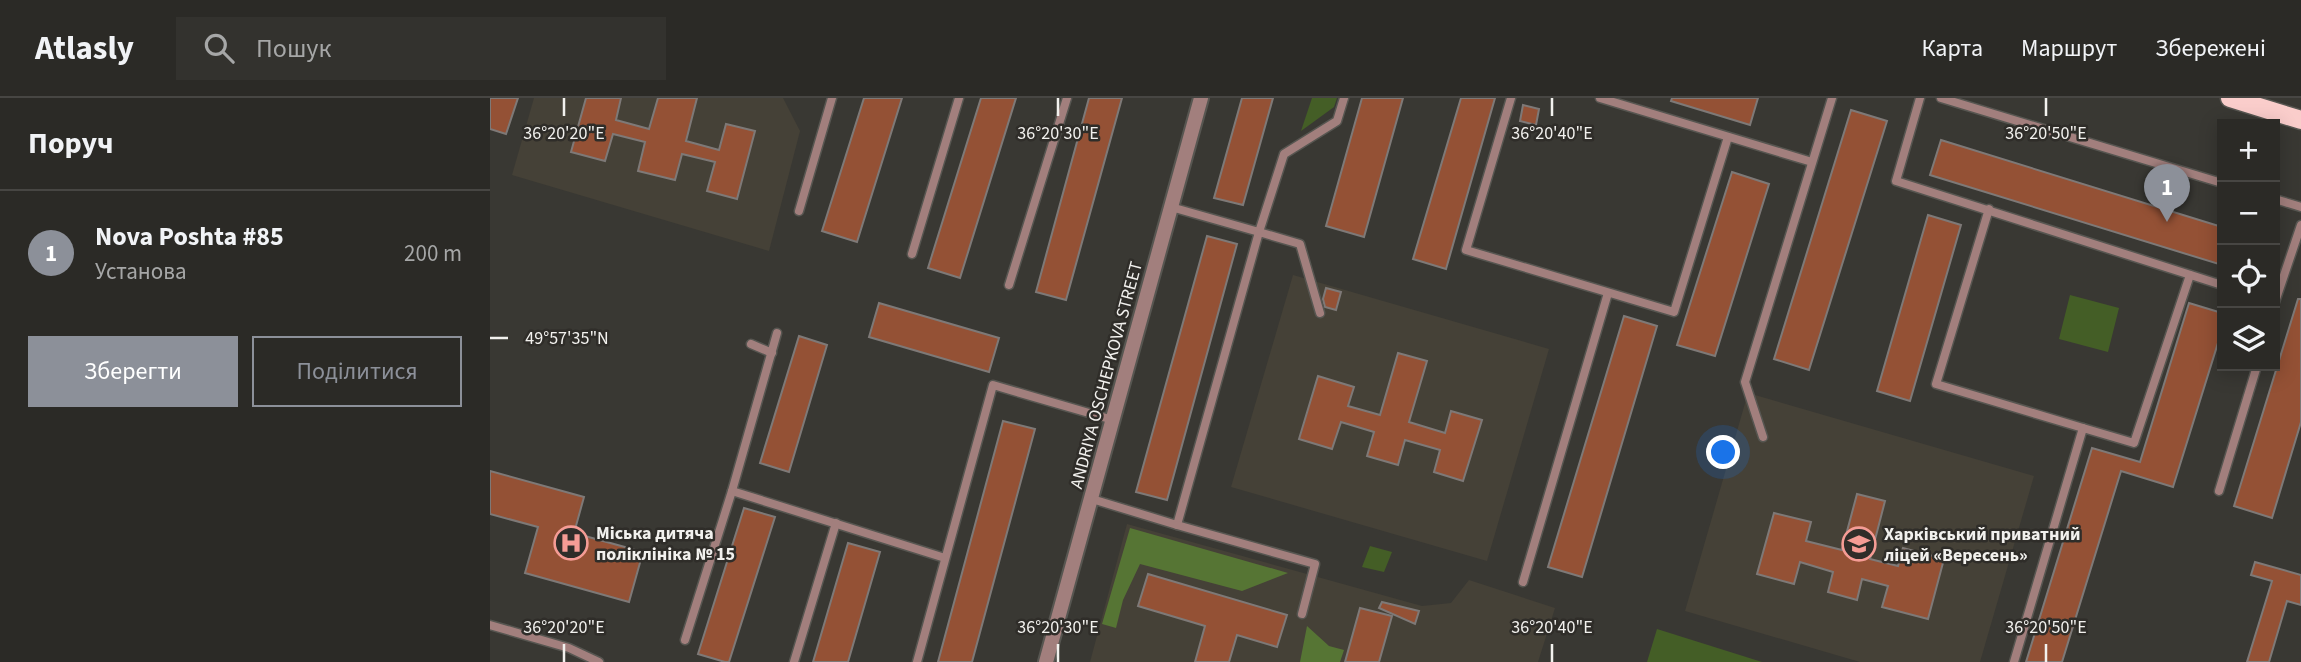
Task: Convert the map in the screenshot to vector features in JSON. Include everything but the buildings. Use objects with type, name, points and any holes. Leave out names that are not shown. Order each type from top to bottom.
[{"type":"main road","points":[[2230,98],[2301,120]]},
{"type":"street","name":"ANDRIYA OSCHEPKOVA STREET","points":[[1046,662],[1201,98]]},
{"type":"lane","points":[[799,211],[832,98]]},
{"type":"lane","points":[[912,254],[959,98]]},
{"type":"lane","points":[[1009,285],[1067,98]]},
{"type":"lane","points":[[1177,525],[1259,232],[1284,154],[1338,121],[1344,98]]},
{"type":"lane","points":[[1511,98],[1466,250],[1674,312],[1728,137]]},
{"type":"lane","points":[[1600,98],[1812,162]]},
{"type":"lane","points":[[1763,437],[1745,382],[1832,98]]},
{"type":"lane","points":[[1920,98],[1896,181],[2217,283]]},
{"type":"lane","points":[[1941,98],[2219,182]]},
{"type":"lane","points":[[2280,201],[2301,207]]},
{"type":"lane","points":[[1171,208],[1300,244],[1320,313]]},
{"type":"lane","points":[[1989,209],[1936,384],[2134,443],[2190,275]]},
{"type":"lane","points":[[2280,289],[2301,225]]},
{"type":"lane","points":[[1522,582],[1608,293]]},
{"type":"lane","points":[[685,640],[778,333]]},
{"type":"lane","points":[[751,344],[772,353]]},
{"type":"lane","points":[[2219,491],[2255,371]]},
{"type":"lane","points":[[916,662],[993,385],[1113,420]]},
{"type":"lane","points":[[2014,662],[2083,428]]},
{"type":"lane","points":[[732,491],[945,558]]},
{"type":"lane","points":[[1092,499],[1315,564],[1302,614]]},
{"type":"lane","points":[[793,662],[836,523]]},
{"type":"lane","points":[[490,625],[569,648],[599,662]]},
{"type":"shaded area","points":[[534,98],[783,98],[800,131],[769,251],[512,175]]},
{"type":"shaded area","points":[[1293,275],[1549,349],[1487,561],[1231,487]]},
{"type":"shaded area","name":"Харківський приватний ліцей «Вересень»","points":[[1748,393],[2034,476],[1980,662],[1860,662],[1685,611]]},
{"type":"shaded area","points":[[1127,524],[1422,606],[1451,603],[1469,580],[1555,608],[1538,662],[1090,662]]},
{"type":"green space","points":[[1312,98],[1337,98],[1334,107],[1301,131]]},
{"type":"green space","points":[[2070,295],[2119,308],[2108,352],[2059,339]]},
{"type":"green space","points":[[1130,528],[1288,573],[1242,591],[1140,564],[1123,600],[1116,628],[1102,624]]},
{"type":"green space","points":[[1370,546],[1392,552],[1384,572],[1362,567]]},
{"type":"green space","points":[[1307,626],[1329,646],[1344,650],[1340,662],[1300,662]]},
{"type":"green space","points":[[1657,629],[1762,662],[1647,662]]},
{"type":"place","name":"Nova Poshta #85","points":[[2167,222]]},
{"type":"place","name":"Міська дитяча поліклініка № 15","points":[[571,543]]},
{"type":"place","name":"Харківський приватний ліцей «Вересень»","points":[[1859,544]]}]
